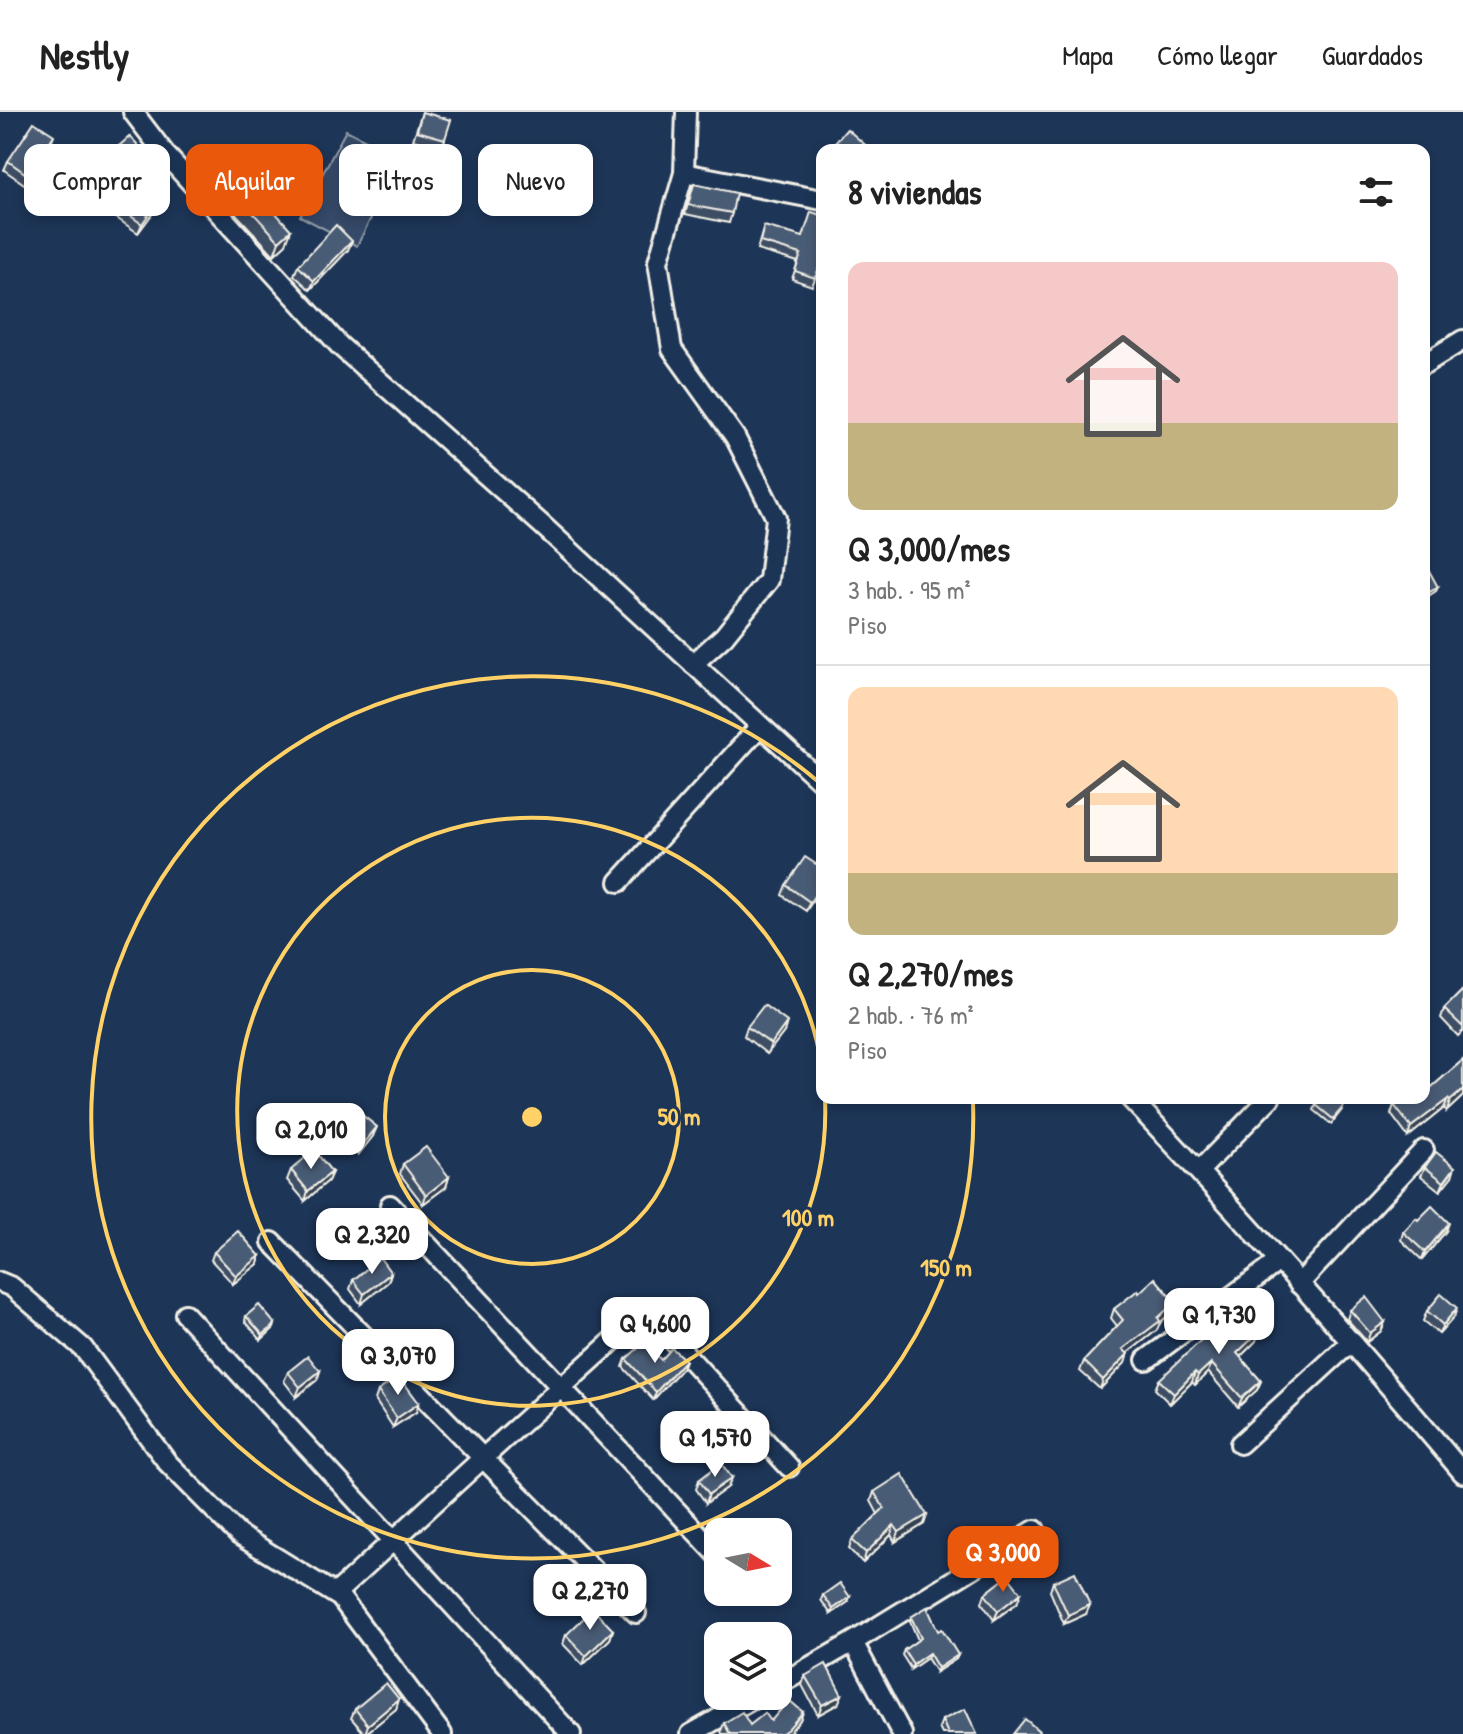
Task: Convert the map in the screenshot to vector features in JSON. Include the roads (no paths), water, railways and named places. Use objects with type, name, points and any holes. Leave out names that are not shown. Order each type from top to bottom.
[{"type":"street","points":[[133,112],[165,154],[340,346],[541,524],[816,777]]},
{"type":"street","points":[[686,112],[684,173],[658,262],[672,349],[735,437],[776,518],[769,580],[724,636],[693,664]]},
{"type":"street","points":[[684,173],[816,199]]},
{"type":"street","points":[[1430,360],[1463,340]]},
{"type":"street","points":[[619,882],[760,726]]},
{"type":"street","points":[[1136,1104],[1352,1341],[1463,1473]]},
{"type":"street","points":[[1199,1171],[1264,1104]]},
{"type":"street","points":[[1299,1284],[1424,1150]]},
{"type":"street","points":[[390,1205],[704,1540]]},
{"type":"street","points":[[272,1242],[636,1613]]},
{"type":"street","points":[[1146,1360],[1279,1261]]},
{"type":"street","points":[[0,1282],[12,1287],[83,1348],[167,1462],[239,1535],[335,1594],[442,1734]]},
{"type":"street","points":[[335,1594],[646,1311],[789,1467]]},
{"type":"street","points":[[185,1314],[571,1734]]},
{"type":"street","points":[[1240,1444],[1352,1341]]},
{"type":"street","points":[[792,1677],[1035,1530]]},
{"type":"street","points":[[853,1642],[902,1734]]},
{"type":"street","points":[[691,1734],[733,1710]]}]
